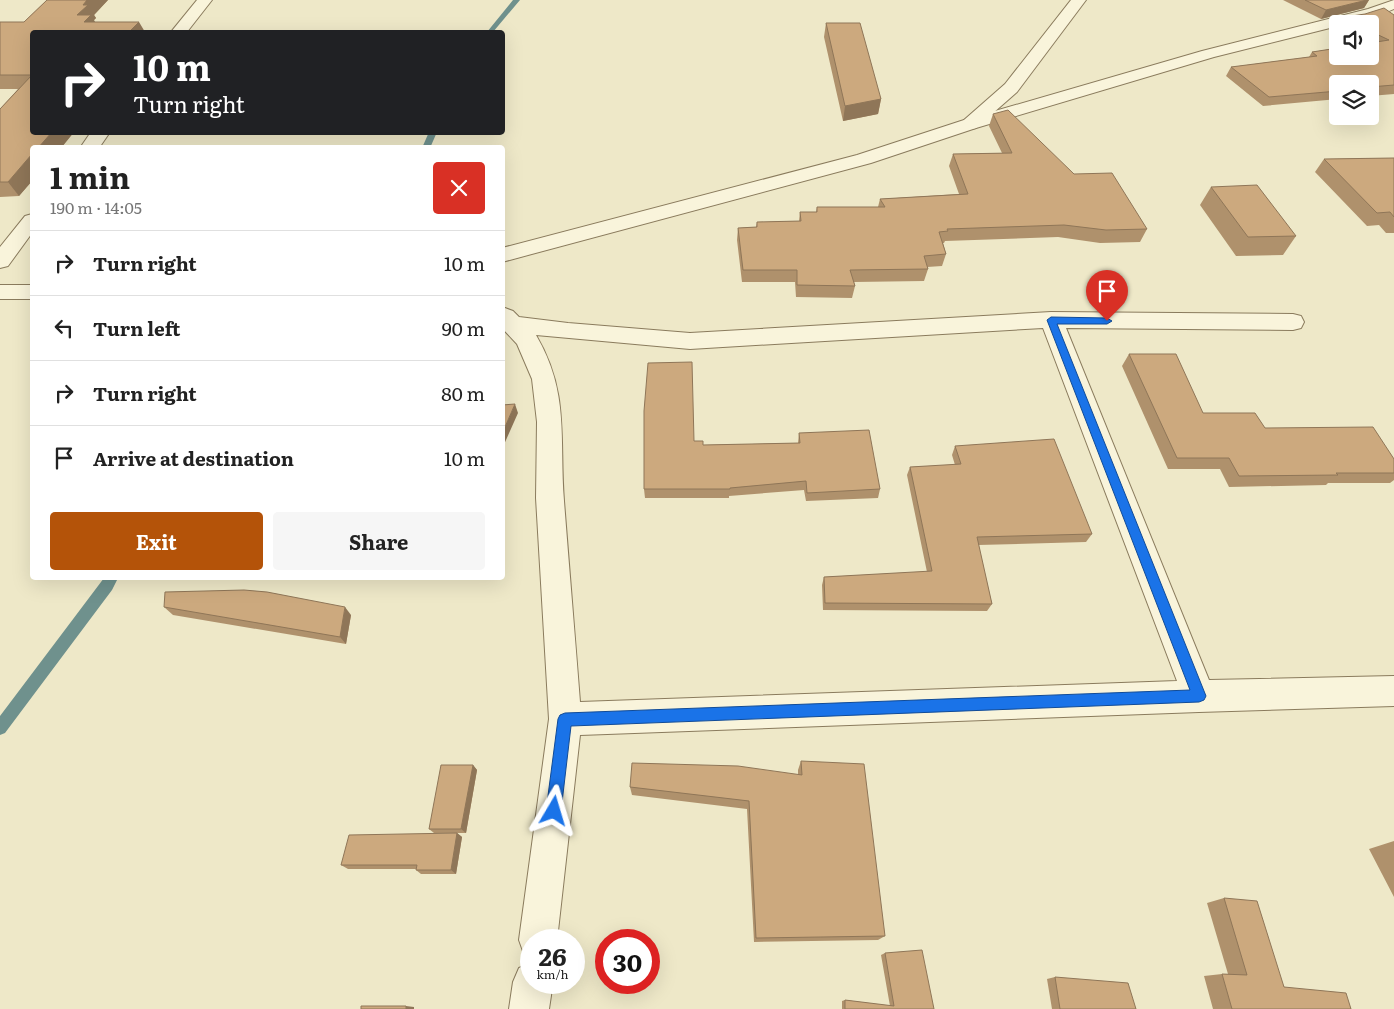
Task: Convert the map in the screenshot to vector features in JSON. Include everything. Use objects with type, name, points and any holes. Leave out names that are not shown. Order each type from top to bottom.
[{"type":"street","points":[[181,30],[205,0]]},
{"type":"street","points":[[970,124],[1011,88],[1079,0]]},
{"type":"street","points":[[505,254],[864,159],[970,124],[1208,54],[1373,12],[1394,4]]},
{"type":"street","points":[[0,261],[30,223]]},
{"type":"street","points":[[0,292],[30,292]]},
{"type":"street","points":[[508,319],[568,331],[690,341],[1051,320],[1293,322]]},
{"type":"street","points":[[508,319],[526,340],[544,379],[550,422],[550,498],[565,719],[539,929]]},
{"type":"street","points":[[1051,320],[1199,696]]},
{"type":"street","points":[[565,719],[1394,690]]},
{"type":"street","points":[[529,1009],[531,994]]},
{"type":"building","points":[[47,0],[87,0],[83,5],[88,5],[77,15],[91,15],[84,22],[139,22],[131,30],[30,30],[30,75],[0,75],[0,22],[24,22]]},
{"type":"building","points":[[1305,0],[1367,0],[1326,10]]},
{"type":"building","points":[[1384,8],[1394,15],[1394,85],[1379,86],[1379,75],[1329,75],[1329,92],[1269,97],[1231,67],[1317,56],[1312,52],[1329,49],[1329,65],[1379,65],[1379,42],[1389,40],[1379,35],[1379,15],[1358,15]]},
{"type":"building","points":[[826,23],[860,23],[881,99],[845,106]]},
{"type":"building","points":[[30,77],[30,135],[49,135],[41,145],[30,145],[30,156],[8,182],[0,182],[0,109]]},
{"type":"building","points":[[1008,110],[1074,174],[1112,173],[1147,229],[1106,230],[1064,225],[947,229],[948,231],[939,232],[946,254],[924,256],[928,269],[850,270],[855,286],[797,285],[797,270],[743,270],[738,228],[757,227],[757,222],[801,221],[800,212],[817,212],[817,207],[885,207],[880,199],[968,194],[953,154],[1012,153],[993,114]]},
{"type":"building","points":[[1394,158],[1394,217],[1390,212],[1377,213],[1324,159]]},
{"type":"building","points":[[1257,185],[1296,236],[1248,237],[1211,187]]},
{"type":"building","points":[[1129,354],[1176,354],[1203,413],[1255,413],[1265,428],[1373,427],[1394,459],[1394,473],[1239,476],[1229,458],[1177,458]]},
{"type":"building","points":[[692,362],[694,441],[703,441],[703,445],[800,443],[799,433],[869,430],[880,489],[807,493],[806,481],[730,489],[644,489],[644,411],[648,363]]},
{"type":"building","points":[[515,404],[505,427],[505,405]]},
{"type":"building","points":[[1054,439],[1092,534],[977,537],[992,604],[825,603],[824,577],[932,571],[910,467],[961,464],[955,446]]},
{"type":"building","points":[[244,590],[267,592],[345,607],[340,637],[164,607],[165,592]]},
{"type":"building","points":[[801,761],[864,764],[885,936],[756,938],[749,801],[630,787],[632,763],[738,766],[802,775]]},
{"type":"building","points":[[441,765],[473,765],[461,829],[429,829]]},
{"type":"building","points":[[457,833],[451,870],[416,870],[417,865],[341,865],[349,835]]},
{"type":"building","points":[[1224,898],[1257,901],[1284,987],[1346,993],[1351,1009],[1232,1009],[1222,974],[1247,975]]},
{"type":"building","points":[[922,950],[934,1009],[845,1009],[845,1000],[894,1006],[885,953]]},
{"type":"building","points":[[1055,977],[1128,983],[1136,1009],[1060,1009]]},
{"type":"building","points":[[361,1006],[406,1006],[406,1009],[361,1009]]},
{"type":"waterway","points":[[492,30],[517,0]]},
{"type":"waterway","points":[[427,145],[432,135]]},
{"type":"waterway","points":[[0,728],[110,580]]},
{"type":"route","points":[[554,811],[565,719],[1199,696],[1051,320],[1107,321]]}]
